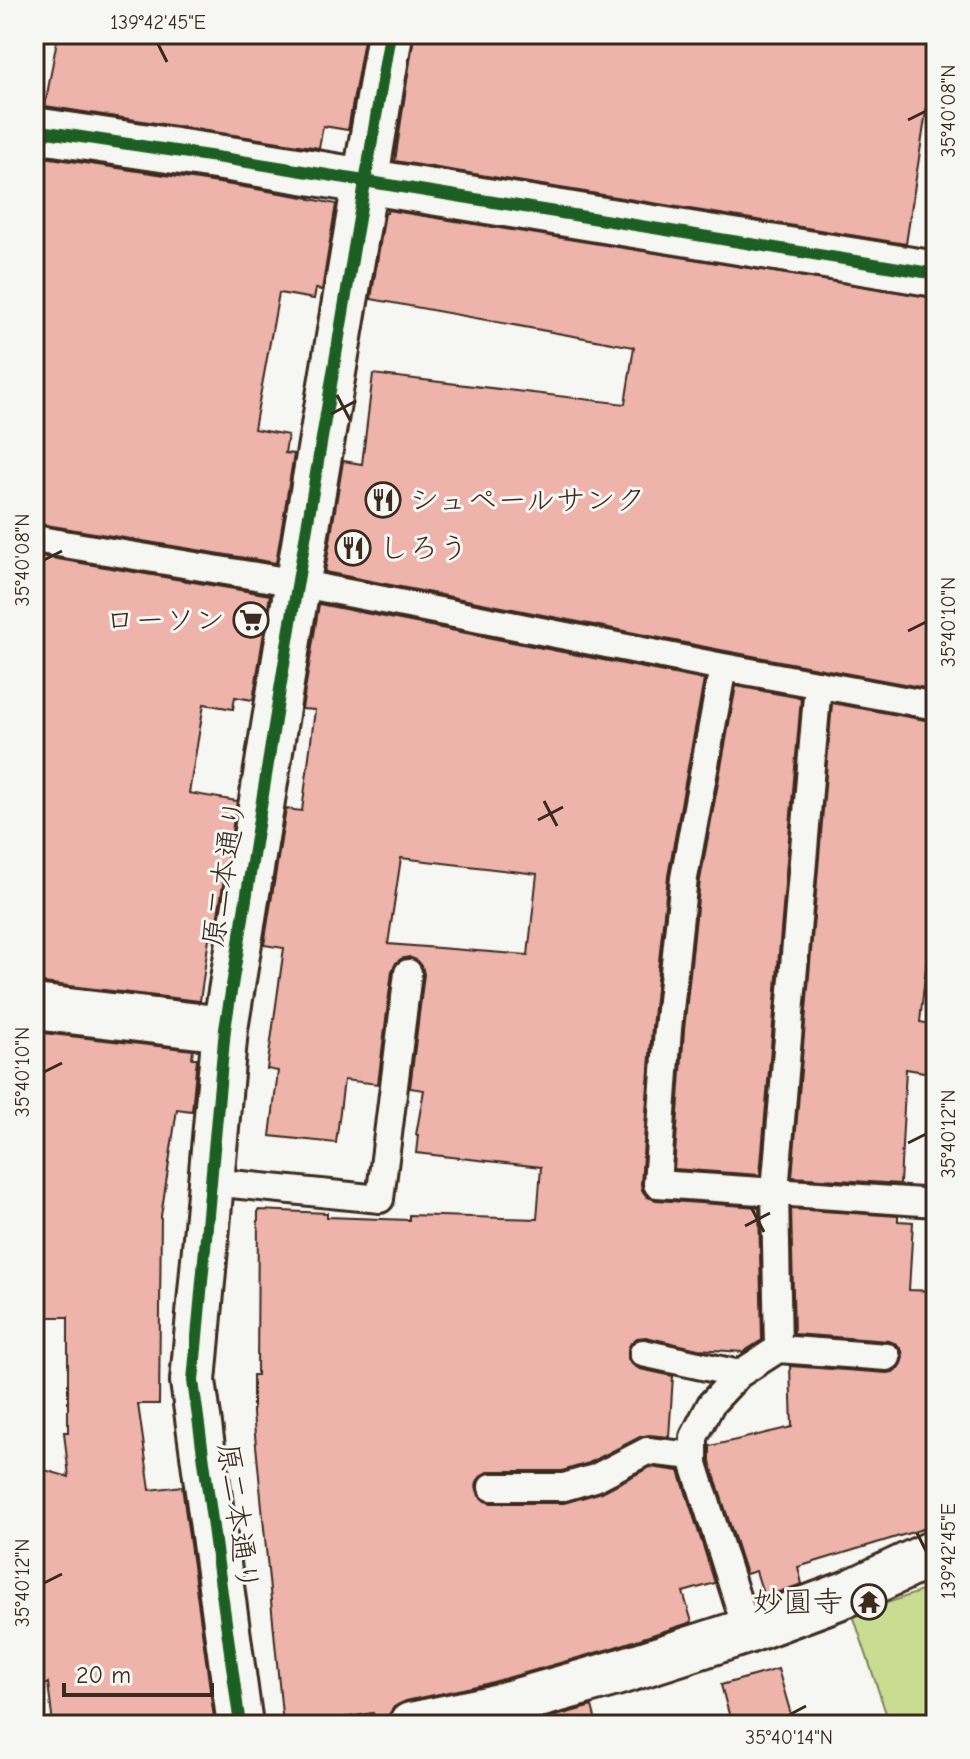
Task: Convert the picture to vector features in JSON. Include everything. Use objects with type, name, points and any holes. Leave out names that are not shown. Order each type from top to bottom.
[{"type":"street","name":"原二本通り","points":[[240,1725],[193,1381],[225,1029],[390,34]]},
{"type":"street","points":[[34,130],[936,274]]},
{"type":"street","points":[[34,1007],[225,1029]]},
{"type":"street","points":[[411,1725],[492,1708],[747,1631],[849,1593],[936,1552]]},
{"type":"lane","points":[[34,539],[297,583],[936,706]]},
{"type":"lane","points":[[723,667],[684,878],[668,1029],[657,1184],[936,1203]]},
{"type":"lane","points":[[778,1349],[775,1191],[818,684]]},
{"type":"lane","points":[[211,1182],[380,1199],[408,973]]},
{"type":"lane","points":[[747,1631],[694,1464],[694,1437],[711,1404],[739,1374],[778,1349],[887,1357]]},
{"type":"lane","points":[[643,1353],[739,1374]]},
{"type":"lane","points":[[492,1487],[564,1487],[595,1478],[647,1451],[694,1456]]},
{"type":"green space","points":[[927,1589],[936,1616],[936,1725],[890,1725],[853,1615]]},
{"type":"building","points":[[58,34],[365,34],[348,130],[323,126],[319,148],[45,106]]},
{"type":"building","points":[[414,34],[936,34],[936,80],[931,79],[906,244],[395,161]]},
{"type":"building","points":[[37,156],[336,204],[322,290],[316,289],[314,299],[279,293],[254,429],[288,435],[285,453],[294,454],[276,563],[34,523],[34,171]]},
{"type":"building","points":[[387,210],[936,298],[936,495],[928,552],[936,553],[936,690],[325,572],[343,461],[362,464],[373,374],[625,404],[634,347],[371,299]]},
{"type":"building","points":[[34,555],[270,595],[253,700],[235,697],[233,709],[204,704],[189,793],[237,801],[214,939],[209,938],[200,1001],[34,982]]},
{"type":"building","points":[[319,604],[704,680],[668,876],[652,1027],[641,1184],[647,1197],[656,1200],[759,1207],[762,1340],[743,1352],[698,1349],[646,1337],[637,1338],[628,1349],[628,1359],[633,1365],[673,1376],[669,1437],[640,1437],[589,1463],[562,1471],[491,1471],[483,1474],[476,1486],[479,1496],[491,1503],[564,1503],[602,1492],[650,1467],[679,1471],[715,1583],[683,1592],[692,1622],[486,1684],[406,1701],[394,1707],[387,1725],[375,1725],[373,1713],[302,1725],[283,1725],[253,1414],[253,1375],[257,1375],[258,1210],[327,1213],[327,1217],[409,1220],[409,1215],[537,1219],[541,1167],[416,1153],[424,1090],[410,1088],[424,974],[418,961],[409,957],[396,963],[392,971],[378,1084],[344,1080],[336,1143],[270,1136],[278,1071],[267,1069],[284,948],[264,945],[286,809],[302,811],[315,710],[302,709]],"holes":[[[401,858],[537,874],[528,955],[388,944]]]},
{"type":"building","points":[[736,686],[801,698],[760,1175],[674,1169],[684,1030],[700,880]]},
{"type":"building","points":[[832,703],[936,722],[936,877],[920,1022],[936,1025],[936,1074],[906,1069],[900,1184],[792,1177]]},
{"type":"building","points":[[34,1032],[193,1050],[192,1058],[197,1058],[192,1111],[177,1109],[161,1216],[159,1404],[138,1404],[150,1490],[182,1486],[215,1725],[53,1725],[48,1683],[34,1692],[34,1467],[69,1477],[64,1432],[68,1432],[68,1317],[34,1317]]},
{"type":"building","points":[[791,1209],[898,1216],[898,1221],[913,1222],[909,1290],[936,1291],[936,1525],[798,1567],[802,1584],[764,1597],[756,1571],[746,1574],[710,1462],[710,1446],[792,1427],[790,1366],[887,1373],[900,1367],[903,1357],[897,1344],[889,1341],[794,1334]]},
{"type":"building","points":[[778,1669],[794,1725],[732,1725],[721,1685]]},
{"type":"building","points":[[592,1706],[597,1725],[524,1725]]},
{"type":"cycle path","points":[[240,1725],[193,1381],[225,1029],[390,34]]},
{"type":"cycle path","points":[[34,130],[936,274]]},
{"type":"place","name":"シュペールサンク","points":[[383,500]]},
{"type":"place","name":"しろう","points":[[353,548]]},
{"type":"place","name":"ローソン","points":[[251,620]]},
{"type":"place","name":"妙圓寺","points":[[869,1602]]}]
